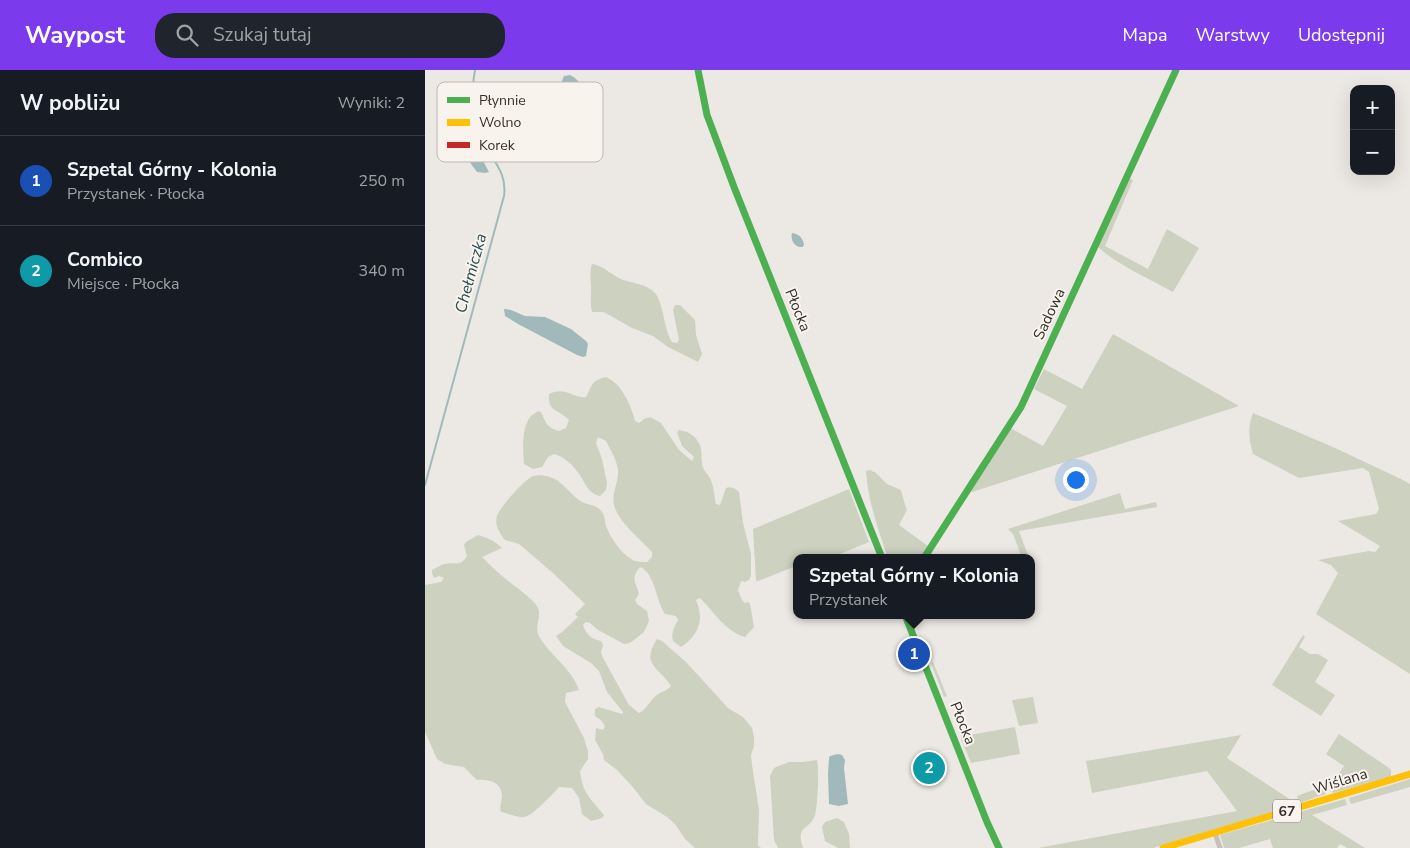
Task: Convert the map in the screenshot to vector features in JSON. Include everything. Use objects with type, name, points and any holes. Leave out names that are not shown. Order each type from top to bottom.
[{"type":"main road","name":"Płocka","points":[[698,70],[707,115],[734,187],[880,554]]},
{"type":"main road","name":"Sadowa","points":[[927,554],[1023,402],[1176,70]]},
{"type":"main road","name":"Płocka","points":[[907,619],[997,846]]},
{"type":"main road","name":"Wiślana","points":[[1163,848],[1410,774]]},
{"type":"street","points":[[1215,832],[1219,848]]},
{"type":"green space","points":[[1129,178],[1133,180],[1105,246],[1148,269],[1167,229],[1199,248],[1173,292],[1124,266],[1098,247]]},
{"type":"green space","points":[[592,264],[619,278],[651,289],[660,302],[669,336],[672,342],[677,343],[679,340],[673,310],[675,305],[680,305],[695,320],[696,335],[702,354],[698,362],[668,347],[653,336],[632,328],[603,312],[592,312],[590,273]]},
{"type":"green space","points":[[1113,334],[1239,406],[972,492],[970,491],[1010,428],[1043,446],[1067,406],[1034,389],[1044,369],[1082,389]]},
{"type":"green space","points":[[606,377],[612,380],[621,390],[631,408],[635,421],[639,423],[650,417],[661,423],[679,450],[692,461],[694,457],[682,446],[677,432],[679,430],[686,432],[696,438],[701,449],[704,470],[712,484],[716,504],[720,505],[726,488],[730,487],[739,492],[743,523],[751,554],[751,576],[745,582],[741,581],[738,590],[742,600],[750,604],[754,627],[745,637],[732,631],[700,598],[696,600],[699,607],[700,621],[696,633],[681,647],[672,638],[673,630],[678,620],[676,616],[665,614],[649,575],[640,567],[634,578],[639,594],[635,600],[637,604],[647,611],[649,621],[644,632],[630,643],[624,644],[598,630],[590,623],[586,622],[583,625],[589,636],[601,641],[603,645],[601,652],[603,658],[629,705],[639,713],[655,697],[671,686],[653,666],[651,661],[650,655],[657,639],[662,641],[686,662],[728,708],[743,717],[752,728],[754,746],[751,755],[759,810],[758,845],[761,848],[695,848],[685,839],[675,824],[646,804],[617,770],[604,760],[603,754],[595,740],[596,728],[603,730],[605,726],[595,716],[595,709],[599,707],[622,714],[623,712],[607,692],[599,671],[591,663],[563,646],[556,636],[578,617],[575,614],[585,604],[519,544],[505,540],[497,526],[496,519],[499,512],[518,488],[533,476],[547,476],[559,481],[582,502],[600,510],[604,515],[606,526],[611,536],[618,547],[631,559],[647,562],[652,557],[652,552],[626,525],[615,508],[613,498],[618,470],[606,441],[598,437],[596,443],[602,459],[607,483],[606,490],[600,496],[586,486],[572,465],[557,455],[554,454],[548,457],[542,467],[533,469],[524,464],[524,433],[531,416],[538,411],[541,412],[547,424],[559,431],[566,428],[569,420],[552,408],[549,394],[560,391],[586,397],[595,382]]},
{"type":"green space","points":[[1253,413],[1333,447],[1410,484],[1410,674],[1316,614],[1338,573],[1331,565],[1318,560],[1369,551],[1375,552],[1380,546],[1338,521],[1376,514],[1379,509],[1369,472],[1363,468],[1299,478],[1253,454],[1249,434]]},
{"type":"green space","points":[[870,470],[876,473],[887,484],[901,490],[907,510],[899,525],[928,546],[923,554],[887,554],[871,504],[866,471]]},
{"type":"green space","points":[[849,489],[869,542],[840,554],[793,554],[793,567],[756,581],[753,529]]},
{"type":"green space","points":[[1120,493],[1125,509],[1156,502],[1157,507],[1019,531],[1028,554],[1020,554],[1013,534],[1008,529]]},
{"type":"green space","points":[[478,535],[497,543],[502,548],[482,557],[536,605],[539,612],[537,630],[540,638],[576,682],[579,690],[566,693],[565,702],[584,738],[588,751],[588,759],[580,771],[583,785],[585,791],[604,815],[602,818],[591,821],[582,814],[579,798],[572,788],[559,787],[527,816],[518,817],[501,812],[502,798],[500,787],[494,782],[477,780],[464,767],[445,764],[437,759],[425,732],[425,585],[441,582],[444,578],[439,576],[434,578],[432,570],[443,564],[462,562],[467,556],[464,545]]},
{"type":"green space","points":[[1303,635],[1305,637],[1299,647],[1310,654],[1318,654],[1328,660],[1315,682],[1335,695],[1321,716],[1272,685]]},
{"type":"green space","points":[[933,662],[947,696],[944,697],[931,663]]},
{"type":"green space","points":[[1033,697],[1038,723],[1019,726],[1012,700]]},
{"type":"green space","points":[[1015,727],[1020,754],[971,763],[961,739],[962,734],[963,736]]},
{"type":"green space","points":[[1339,734],[1389,768],[1391,770],[1391,777],[1333,793],[1330,787],[1344,766],[1326,754]]},
{"type":"green space","points":[[1241,735],[1227,758],[1291,800],[1292,806],[1153,848],[1038,848],[1237,811],[1207,771],[1092,793],[1086,761]]},
{"type":"green space","points":[[817,760],[816,810],[813,820],[802,831],[801,840],[803,848],[778,848],[774,840],[770,776],[774,768],[789,762]]},
{"type":"green space","points":[[1410,779],[1410,787],[1351,804],[1349,798]]},
{"type":"green space","points":[[1321,787],[1326,791],[1326,794],[1299,803],[1297,796]]},
{"type":"green space","points":[[1345,799],[1347,805],[1312,815],[1365,848],[1347,848],[1340,844],[1337,848],[1273,848],[1270,839],[1239,848],[1224,848],[1220,835]]},
{"type":"green space","points":[[837,818],[844,822],[849,834],[850,848],[838,848],[825,841],[822,827],[825,822]]},
{"type":"water","points":[[570,75],[579,82],[562,82],[564,76]]},
{"type":"water","points":[[470,162],[484,162],[489,172],[477,172]]},
{"type":"water","points":[[792,233],[801,238],[804,244],[803,247],[794,243]]},
{"type":"water","points":[[504,309],[525,316],[545,317],[571,329],[588,344],[586,356],[577,355],[518,324],[505,316]]},
{"type":"water","points":[[842,755],[845,760],[844,768],[848,804],[839,806],[829,804],[828,774],[830,756]]},
{"type":"waterway","name":"Chełmiczka","points":[[474,82],[475,70]]},
{"type":"waterway","name":"Chełmiczka","points":[[425,485],[504,196],[504,181],[495,162]]},
{"type":"traffic: fast","points":[[698,70],[707,115],[734,187],[880,554]]},
{"type":"traffic: fast","points":[[927,554],[1021,407],[1176,70]]},
{"type":"traffic: fast","points":[[907,619],[999,848]]},
{"type":"traffic: slow","points":[[1163,848],[1410,774]]},
{"type":"place","name":"Szpetal Górny - Kolonia","points":[[914,654]]},
{"type":"place","name":"Combico","points":[[929,768]]}]
